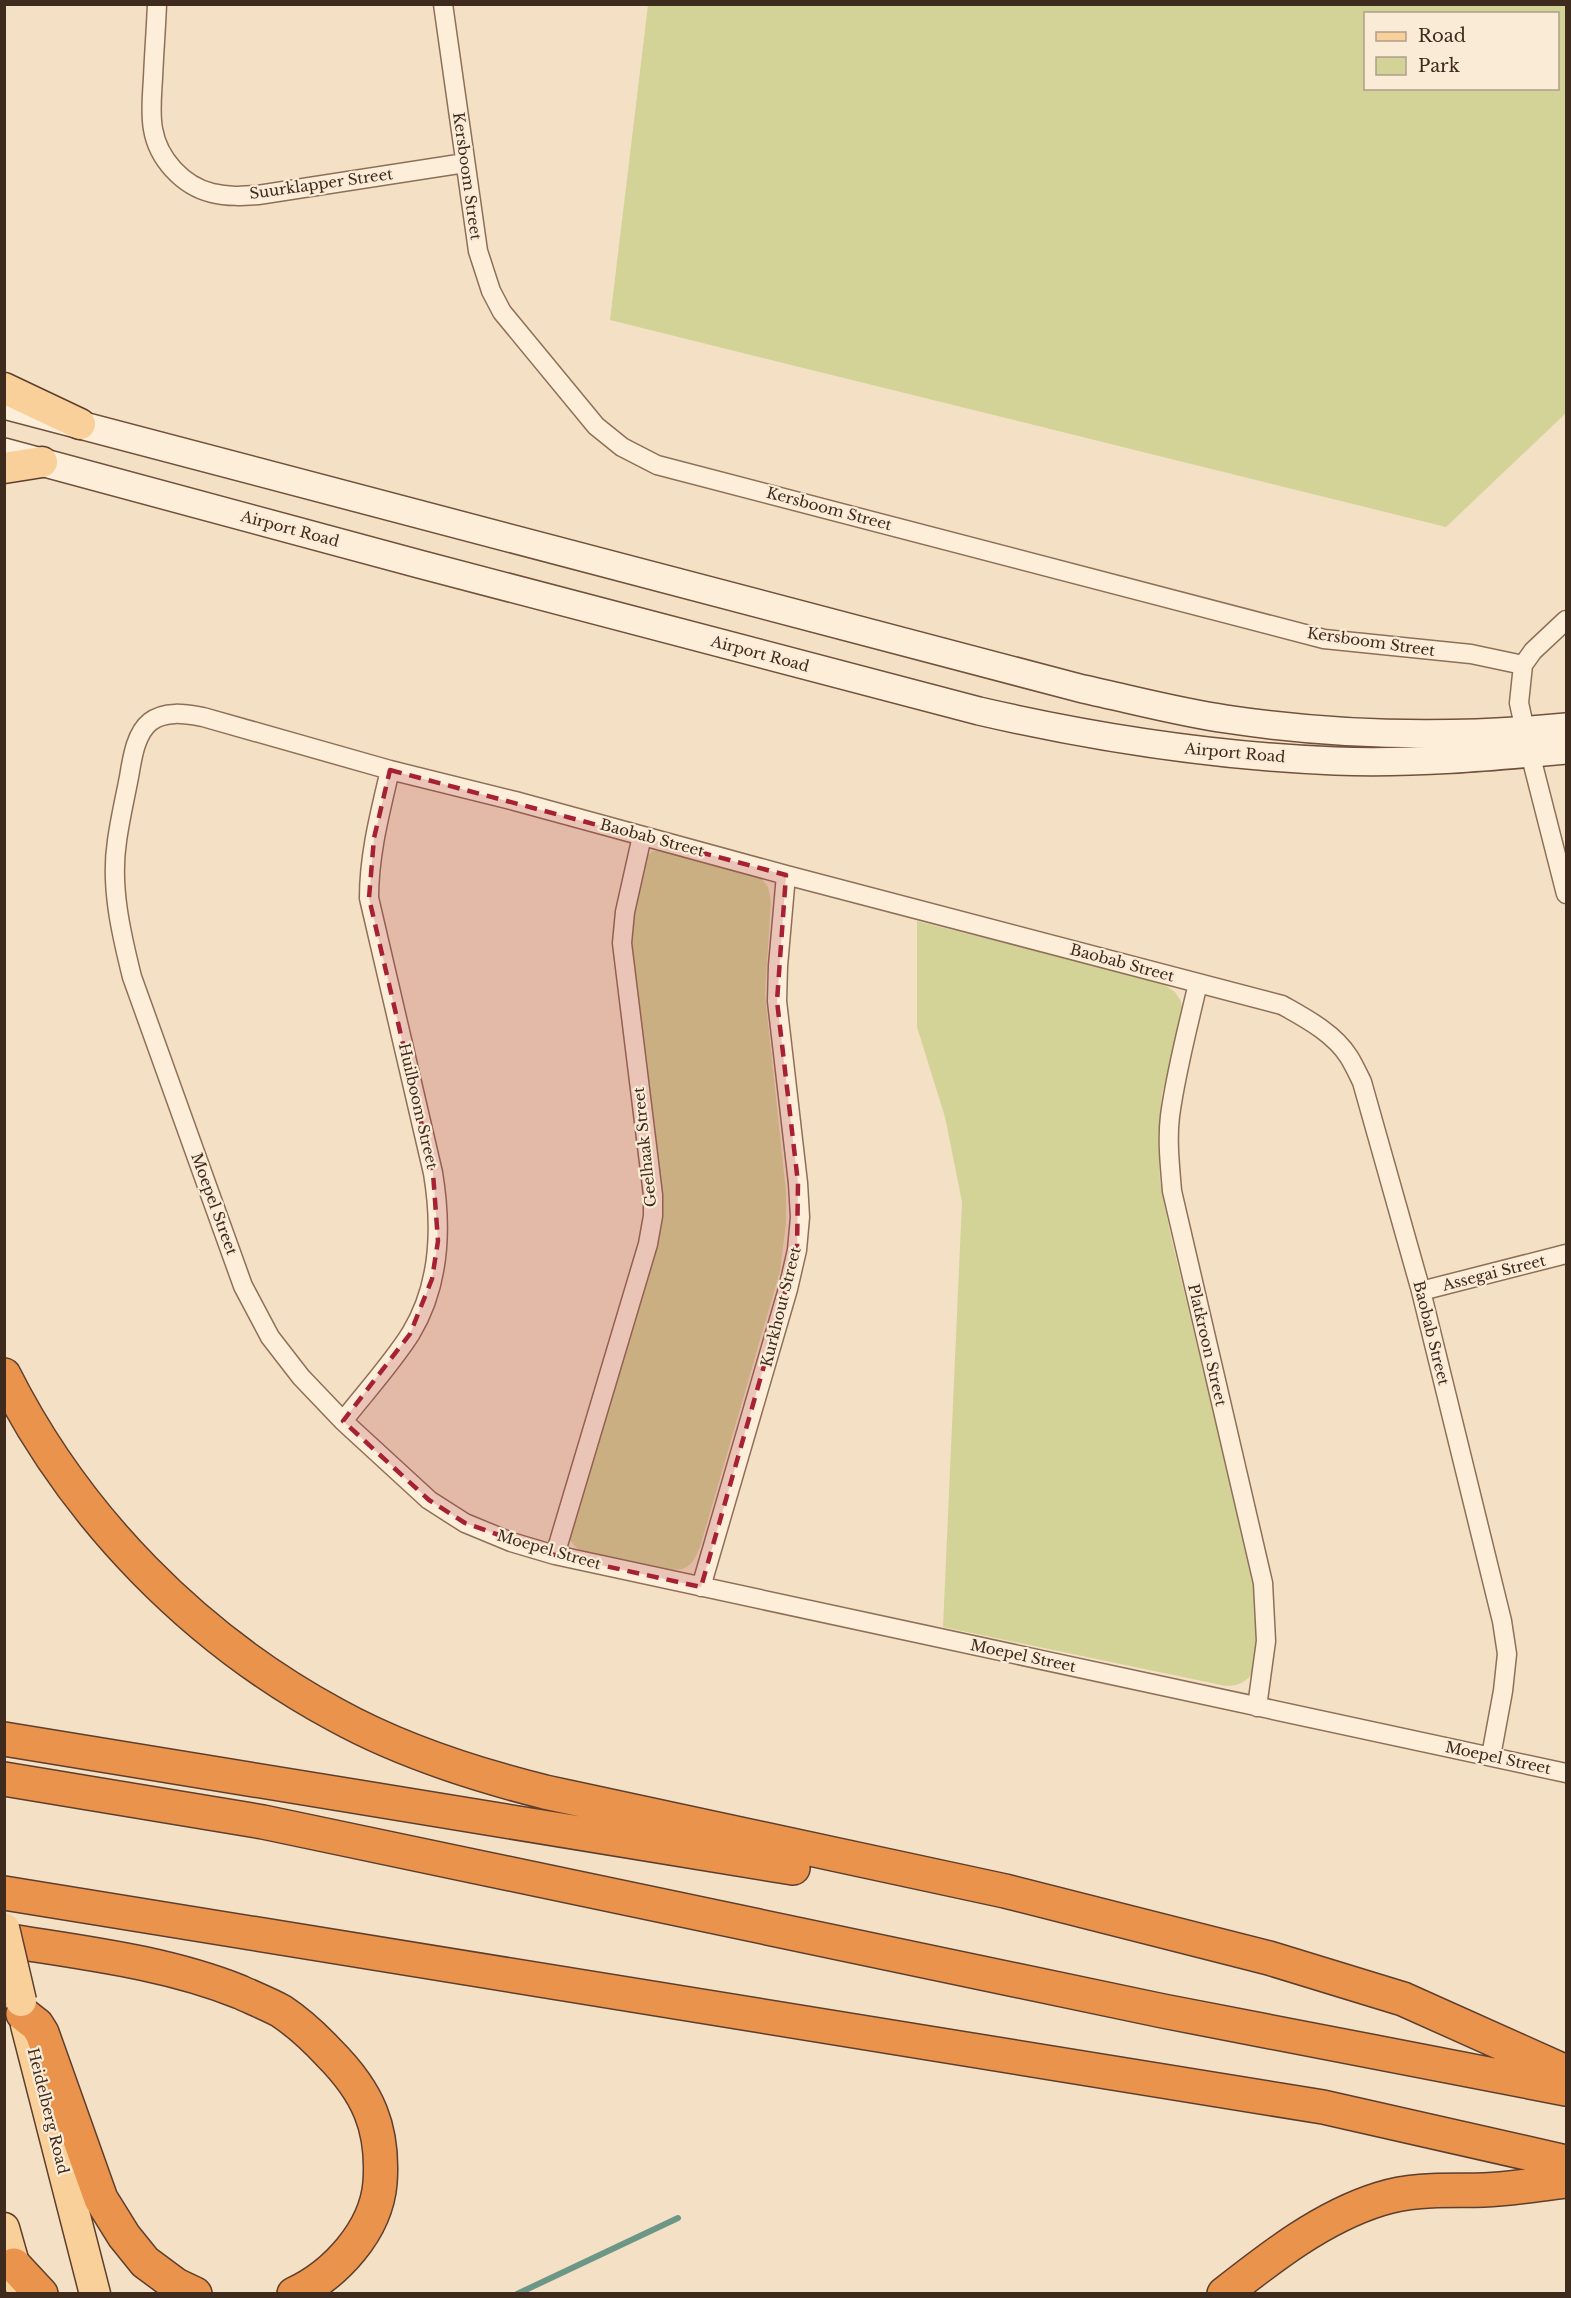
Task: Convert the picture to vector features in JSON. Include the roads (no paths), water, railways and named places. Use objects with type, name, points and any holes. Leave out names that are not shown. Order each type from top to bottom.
[{"type":"highway","points":[[4,1375],[40,1437],[73,1487],[119,1544],[168,1594],[219,1638],[274,1676],[336,1715],[400,1745],[481,1776],[544,1792],[1005,1891],[1269,1958],[1403,1999],[1566,2072]]},
{"type":"highway","points":[[4,1739],[1000,1903],[1119,1925],[1269,1958]]},
{"type":"highway","points":[[4,1779],[262,1822],[1163,2011],[1566,2089]]},
{"type":"highway","points":[[4,1893],[1323,2107],[1566,2163]]},
{"type":"highway","points":[[4,1940],[162,1967],[223,1986],[281,2011],[321,2044],[354,2080],[365,2096],[377,2128],[381,2170],[375,2205],[351,2249],[314,2283],[294,2294]]},
{"type":"highway","points":[[22,2008],[42,2033],[101,2199],[112,2218],[146,2262],[176,2284],[195,2294]]},
{"type":"highway","points":[[1224,2294],[1274,2255],[1319,2227],[1348,2211],[1380,2199],[1431,2190],[1486,2190],[1566,2181]]},
{"type":"highway","points":[[19,2279],[41,2294]]},
{"type":"main road","points":[[4,388],[80,424]]},
{"type":"main road","name":"Airport Road","points":[[4,405],[1072,686],[1224,719],[1328,731],[1437,735],[1527,742]]},
{"type":"main road","name":"Airport Road","points":[[4,452],[453,573],[1060,730],[1203,751],[1336,761],[1434,760],[1527,742]]},
{"type":"main road","points":[[4,468],[42,462]]},
{"type":"main road","points":[[1527,742],[1566,727]]},
{"type":"main road","points":[[1527,742],[1566,750]]},
{"type":"main road","name":"Heidelberg Road","points":[[4,1928],[22,2008],[95,2294]]},
{"type":"main road","points":[[4,2229],[19,2279]]},
{"type":"street","name":"Suurklapper Street","points":[[157,4],[153,129],[159,148],[167,162],[193,186],[211,193],[229,196],[258,195],[465,163]]},
{"type":"street","name":"Kersboom Street","points":[[443,4],[478,251],[491,291],[502,312],[596,426],[622,447],[657,465],[1324,639],[1471,654],[1523,665]]},
{"type":"street","points":[[1566,620],[1533,651],[1523,665],[1519,703],[1566,894]]},
{"type":"street","name":"Baobab Street","points":[[182,713],[1281,1005],[1307,1019],[1331,1037],[1348,1056],[1362,1082],[1421,1291],[1502,1621],[1507,1654],[1491,1756]]},
{"type":"street","name":"Moepel Street","points":[[182,713],[164,716],[150,722],[140,734],[116,842],[115,876],[120,927],[132,977],[243,1286],[270,1337],[301,1377],[343,1421],[429,1500],[456,1517],[511,1542],[555,1555],[1566,1773]]},
{"type":"street","name":"Huilboom Street","points":[[343,1421],[410,1334],[422,1310],[432,1279],[438,1241],[439,1205],[434,1173],[369,898],[369,870],[374,838],[390,770]]},
{"type":"street","name":"Geelhaak Street","points":[[555,1555],[648,1244],[653,1216],[622,943],[625,912],[642,836]]},
{"type":"street","name":"Kurkhout Street","points":[[701,1587],[788,1290],[800,1217],[777,1001],[786,875]]},
{"type":"street","name":"Platkroon Street","points":[[1198,983],[1177,1075],[1170,1117],[1169,1155],[1172,1191],[1263,1584],[1266,1641],[1257,1707]]},
{"type":"street","name":"Assegai Street","points":[[1421,1291],[1566,1254]]},
{"type":"waterway","points":[[517,2294],[678,2218]]}]
